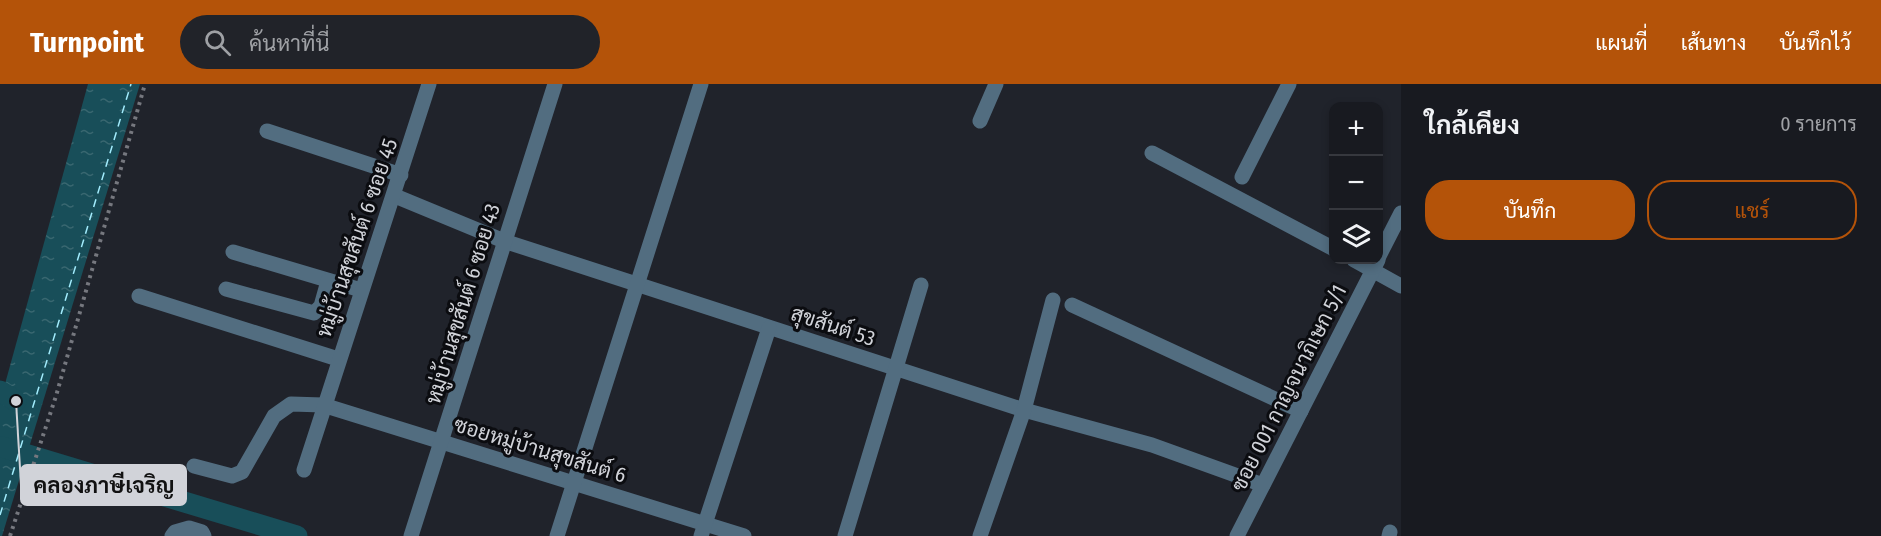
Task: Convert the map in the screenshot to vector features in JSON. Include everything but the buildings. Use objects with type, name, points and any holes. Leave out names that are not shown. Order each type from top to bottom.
[{"type":"street","name":"หมู่บ้านสุขสันต์ 6 ซอย 45","points":[[304,470],[338,359],[395,196],[429,84]]},
{"type":"street","name":"หมู่บ้านสุขสันต์ 6 ซอย 43","points":[[411,536],[555,84]]},
{"type":"street","points":[[557,536],[635,284],[701,84]]},
{"type":"street","points":[[980,121],[996,84]]},
{"type":"street","points":[[1242,177],[1289,84]]},
{"type":"street","points":[[267,131],[401,175]]},
{"type":"street","points":[[1152,153],[1329,246]]},
{"type":"street","name":"สุขสันต์ 53","points":[[395,196],[504,241],[1024,410],[1152,445],[1263,485]]},
{"type":"street","name":"ซอย 001 กาญจนาภิเษก 5/1","points":[[1383,250],[1401,213]]},
{"type":"street","points":[[233,252],[361,290]]},
{"type":"street","name":"ซอย 001 กาญจนาภิเษก 5/1","points":[[1237,536],[1376,264]]},
{"type":"street","points":[[1379,264],[1401,286]]},
{"type":"street","points":[[226,289],[314,313],[321,306],[328,281]]},
{"type":"street","points":[[845,536],[921,285]]},
{"type":"street","points":[[139,296],[338,359]]},
{"type":"street","points":[[980,536],[1024,410],[1053,300]]},
{"type":"street","points":[[1072,306],[1301,411]]},
{"type":"street","points":[[703,530],[770,328]]},
{"type":"street","name":"ซอยหมู่บ้านสุขสันต์ 6","points":[[194,466],[232,476],[242,472],[274,416],[291,404],[323,405],[574,483],[703,530],[744,536]]},
{"type":"street","points":[[172,536],[175,532],[189,528],[202,532],[204,536]]},
{"type":"path","points":[[10,536],[56,396],[145,84]]},
{"type":"water","points":[[88,84],[140,84],[2,536],[0,536],[0,402]]},
{"type":"waterway","points":[[0,391],[16,401]]},
{"type":"waterway","points":[[2,447],[297,536]]},
{"type":"ferry route","points":[[0,515],[131,84]]},
{"type":"place","name":"คลองภาษีเจริญ","points":[[16,401]]}]
